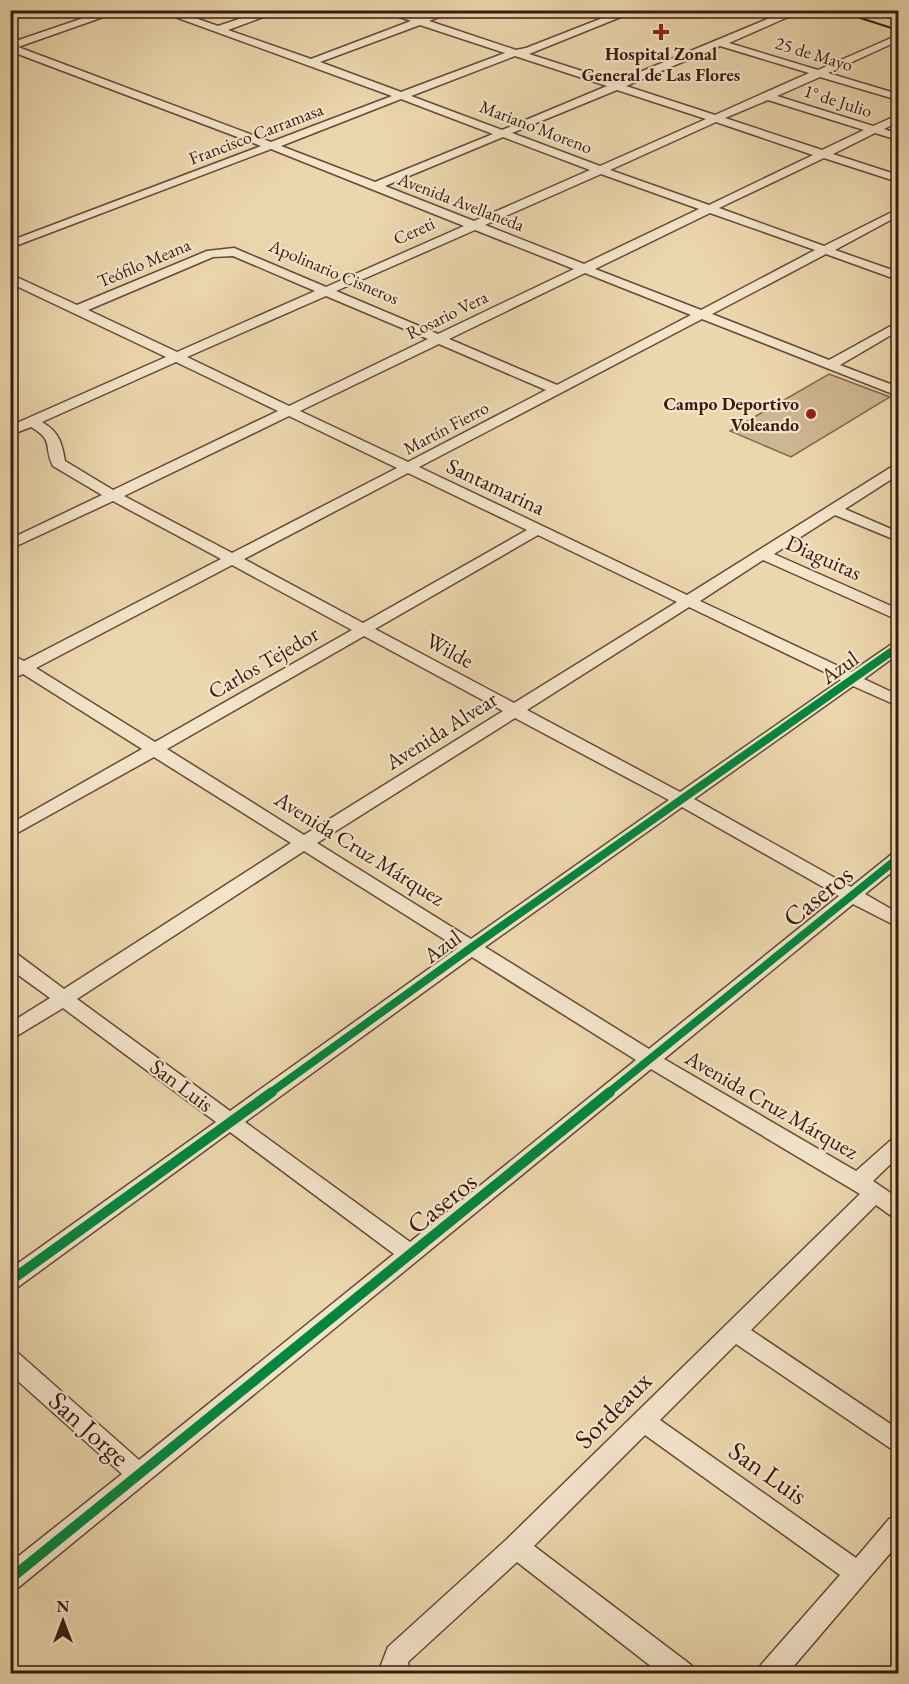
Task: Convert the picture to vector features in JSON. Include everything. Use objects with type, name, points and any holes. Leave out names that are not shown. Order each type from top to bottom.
[{"type":"main road","points":[[845,10],[898,24]]},
{"type":"main road","points":[[855,10],[898,24]]},
{"type":"street","points":[[10,46],[118,10]]},
{"type":"street","name":"Mariano Moreno","points":[[161,10],[311,62],[598,169],[898,276]]},
{"type":"street","points":[[217,30],[277,10]]},
{"type":"street","points":[[386,10],[898,179]]},
{"type":"street","points":[[311,62],[450,10]]},
{"type":"street","points":[[374,187],[799,10]]},
{"type":"street","points":[[613,11],[629,12]]},
{"type":"street","name":"Francisco Carramasa","points":[[513,53],[517,47],[613,11]]},
{"type":"street","name":"Francisco Carramasa","points":[[10,245],[400,95],[513,53],[528,51],[629,12]]},
{"type":"street","name":"Cereti","points":[[10,431],[471,225],[898,38]]},
{"type":"street","name":"25 de Mayo","points":[[720,42],[898,97]]},
{"type":"street","name":"Avenida Avellaneda","points":[[10,46],[272,146],[898,392]]},
{"type":"street","name":"1° de Julio","points":[[767,96],[898,137]]},
{"type":"street","name":"Rosario Vera","points":[[10,545],[898,118]]},
{"type":"street","name":"Martín Fierro","points":[[15,667],[234,559],[898,212]]},
{"type":"street","name":"Apolinario Cisneros","points":[[226,251],[240,253],[558,390]]},
{"type":"street","name":"Teófilo Meana","points":[[77,310],[211,254],[226,251]]},
{"type":"street","name":"Santamarina","points":[[10,279],[898,701]]},
{"type":"street","points":[[830,365],[898,326]]},
{"type":"street","name":"Wilde","points":[[32,422],[46,430],[54,439],[56,459],[63,468],[681,800],[898,921]]},
{"type":"street","name":"Avenida Alvear","points":[[10,1033],[306,842],[898,469]]},
{"type":"street","points":[[835,510],[898,537]]},
{"type":"street","name":"Carlos Tejedor","points":[[10,832],[537,530]]},
{"type":"street","name":"Diaguitas","points":[[764,555],[898,615]]},
{"type":"street","name":"Azul","points":[[10,1281],[472,947],[898,647]]},
{"type":"street","name":"Avenida Cruz Márquez","points":[[15,667],[306,842],[651,1060],[898,1209]]},
{"type":"street","name":"Caseros","points":[[10,1579],[898,858]]},
{"type":"street","name":"San Luis","points":[[10,959],[411,1255]]},
{"type":"street","name":"Sordeaux","points":[[396,1670],[397,1654],[516,1547],[645,1422],[734,1331],[866,1188],[898,1144]]},
{"type":"street","points":[[734,1331],[898,1441]]},
{"type":"street","name":"San Jorge","points":[[10,1360],[140,1475]]},
{"type":"street","name":"San Luis","points":[[645,1422],[856,1572]]},
{"type":"street","points":[[770,1674],[856,1572],[898,1527]]},
{"type":"street","points":[[516,1547],[682,1674]]},
{"type":"shaded area","name":"Campo Deportivo Voleando","points":[[829,374],[890,397],[791,457],[730,431]]},
{"type":"cycle path","points":[[10,1281],[472,947],[898,647]]},
{"type":"cycle path","points":[[10,1579],[898,858]]},
{"type":"place","name":"Hospital Zonal General de Las Flores","points":[[661,32]]},
{"type":"place","name":"Campo Deportivo Voleando","points":[[811,414]]}]
